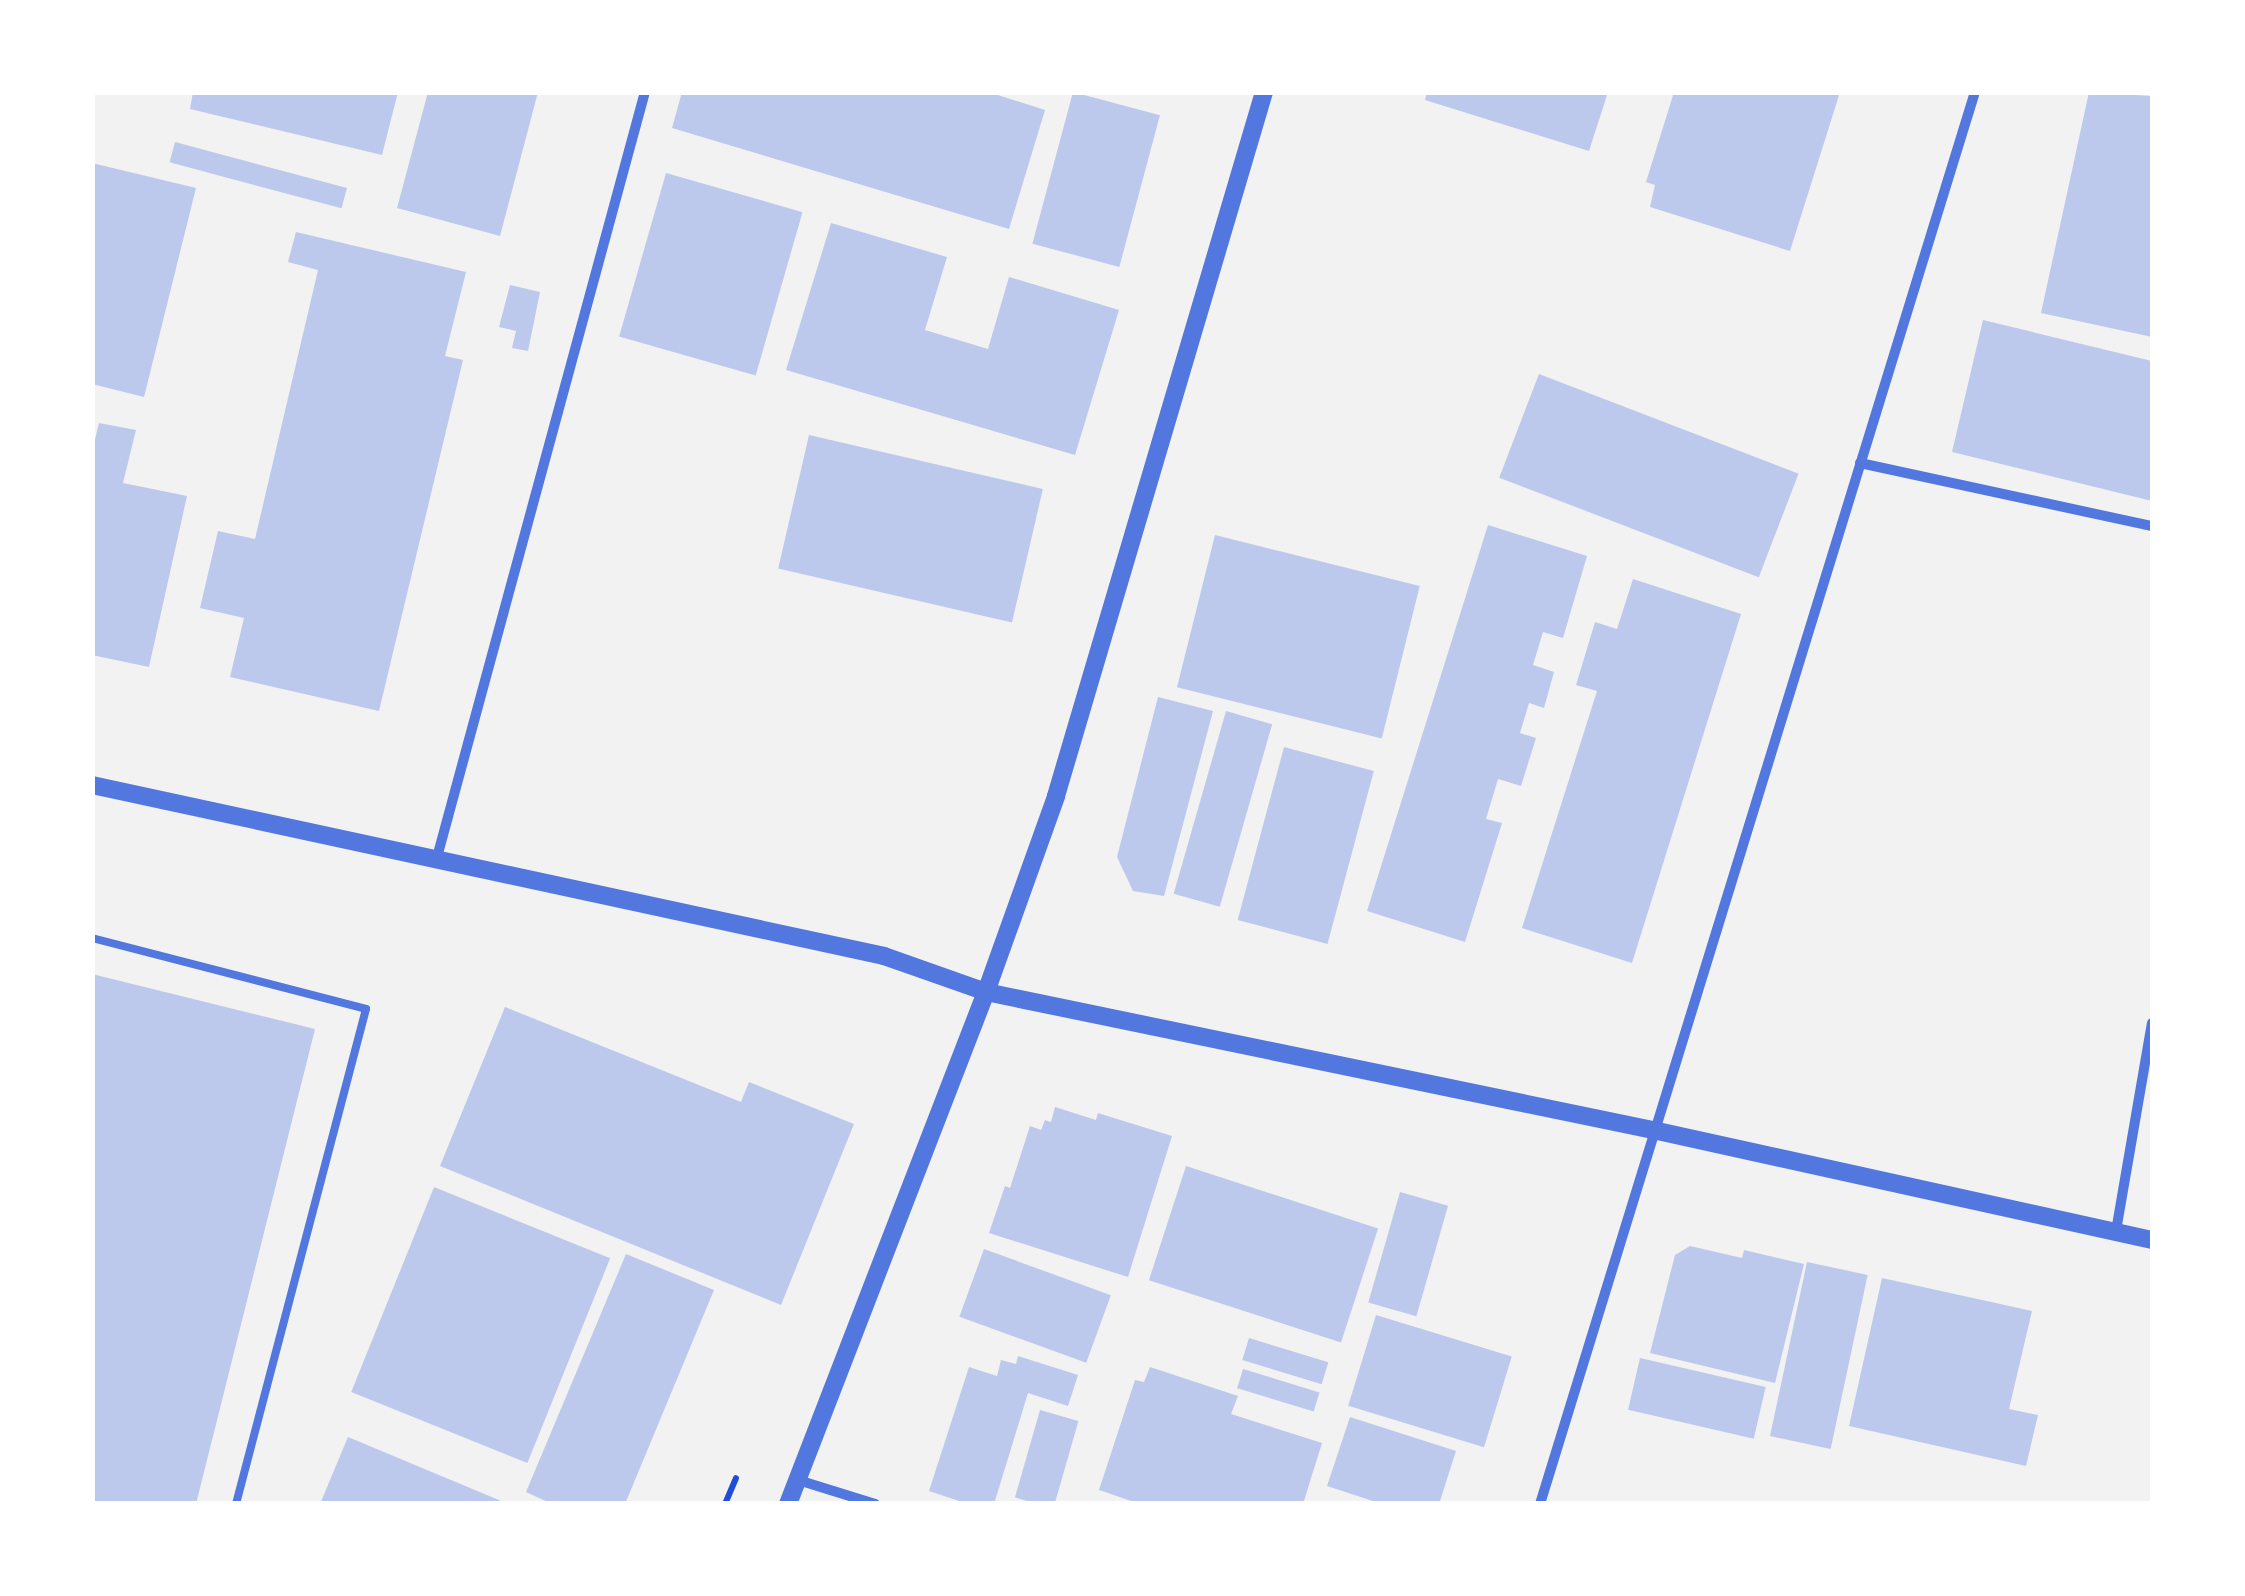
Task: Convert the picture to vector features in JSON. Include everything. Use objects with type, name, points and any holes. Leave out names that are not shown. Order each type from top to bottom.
[{"type":"street","points":[[436,861],[645,92]]},
{"type":"street","points":[[788,1504],[986,992],[1056,796],[1264,92]]},
{"type":"street","points":[[1540,1504],[1975,92]]},
{"type":"street","points":[[1860,464],[2152,526]]},
{"type":"street","points":[[92,785],[884,956],[986,992],[1653,1130],[2152,1240]]},
{"type":"street","points":[[2116,1231],[2152,1024]]},
{"type":"street","points":[[798,1480],[875,1504]]},
{"type":"lane","points":[[92,938],[366,1008],[236,1504]]},
{"type":"building","points":[[193,92],[398,92],[382,155],[190,109]]},
{"type":"building","points":[[428,92],[538,92],[500,236],[397,208]]},
{"type":"building","points":[[682,92],[988,92],[1045,110],[1009,229],[672,128]]},
{"type":"building","points":[[1073,92],[1160,115],[1119,267],[1032,244]]},
{"type":"building","points":[[1427,92],[1608,92],[1589,151],[1425,100]]},
{"type":"building","points":[[1674,92],[1840,92],[1790,251],[1650,207],[1655,185],[1646,182]]},
{"type":"building","points":[[2089,92],[2152,96],[2152,337],[2041,313]]},
{"type":"building","points":[[175,142],[347,188],[341,208],[170,162]]},
{"type":"building","points":[[92,163],[196,188],[144,397],[92,384]]},
{"type":"building","points":[[666,173],[802,212],[756,376],[619,336]]},
{"type":"building","points":[[831,223],[947,257],[925,330],[988,349],[1009,277],[1119,310],[1075,455],[786,370]]},
{"type":"building","points":[[296,232],[466,272],[445,356],[463,360],[379,711],[230,677],[244,618],[200,608],[218,531],[255,539],[318,270],[288,262]]},
{"type":"building","points":[[510,285],[540,292],[528,351],[512,348],[516,331],[499,327]]},
{"type":"building","points":[[1983,320],[2152,361],[2152,501],[1952,452]]},
{"type":"building","points":[[1539,374],[1799,474],[1759,577],[1499,478]]},
{"type":"building","points":[[99,423],[136,430],[123,483],[187,496],[149,667],[92,655],[92,452]]},
{"type":"building","points":[[809,435],[1043,489],[1012,622],[778,568]]},
{"type":"building","points":[[1488,525],[1587,556],[1563,638],[1543,632],[1533,665],[1554,672],[1544,708],[1529,703],[1520,733],[1536,738],[1521,786],[1498,779],[1486,819],[1502,823],[1465,942],[1367,911]]},
{"type":"building","points":[[1215,535],[1420,586],[1382,738],[1177,687]]},
{"type":"building","points":[[1633,579],[1741,614],[1632,963],[1522,928],[1597,691],[1576,685],[1595,622],[1617,629]]},
{"type":"building","points":[[1158,697],[1213,711],[1164,896],[1133,891],[1117,857]]},
{"type":"building","points":[[1226,711],[1272,724],[1220,907],[1174,894]]},
{"type":"building","points":[[1284,747],[1374,771],[1328,944],[1238,920]]},
{"type":"building","points":[[92,974],[315,1029],[196,1504],[92,1504]]},
{"type":"building","points":[[505,1007],[741,1102],[749,1082],[854,1124],[781,1305],[440,1166]]},
{"type":"building","points":[[1055,1107],[1096,1120],[1098,1113],[1172,1136],[1128,1277],[989,1233],[1005,1186],[1010,1188],[1030,1126],[1041,1130],[1045,1120],[1051,1122]]},
{"type":"building","points":[[1186,1166],[1378,1228],[1341,1343],[1149,1280]]},
{"type":"building","points":[[434,1187],[610,1258],[527,1463],[351,1392]]},
{"type":"building","points":[[1400,1192],[1448,1206],[1416,1316],[1368,1303]]},
{"type":"building","points":[[1690,1246],[1742,1258],[1744,1250],[1804,1264],[1775,1383],[1650,1353],[1675,1255]]},
{"type":"building","points":[[984,1249],[1111,1295],[1086,1363],[959,1317]]},
{"type":"building","points":[[626,1254],[714,1290],[625,1504],[552,1504],[526,1492]]},
{"type":"building","points":[[1807,1262],[1868,1275],[1831,1449],[1770,1436]]},
{"type":"building","points":[[1882,1278],[2032,1311],[2009,1409],[2038,1415],[2026,1466],[1849,1426]]},
{"type":"building","points":[[1376,1315],[1512,1357],[1484,1447],[1348,1406]]},
{"type":"building","points":[[1249,1338],[1328,1362],[1322,1384],[1242,1360]]},
{"type":"building","points":[[1018,1356],[1078,1375],[1068,1406],[1028,1393],[994,1504],[968,1504],[929,1491],[969,1367],[997,1376],[1001,1360],[1016,1364]]},
{"type":"building","points":[[1640,1358],[1766,1387],[1754,1439],[1628,1410]]},
{"type":"building","points":[[1150,1367],[1238,1396],[1231,1414],[1322,1443],[1303,1504],[1140,1504],[1099,1490],[1135,1380],[1144,1382]]},
{"type":"building","points":[[1243,1369],[1320,1392],[1314,1412],[1237,1388]]},
{"type":"building","points":[[1040,1410],[1078,1421],[1055,1504],[1015,1497]]},
{"type":"building","points":[[1350,1417],[1456,1451],[1439,1504],[1382,1504],[1327,1486]]},
{"type":"building","points":[[348,1437],[506,1503],[320,1504]]}]
